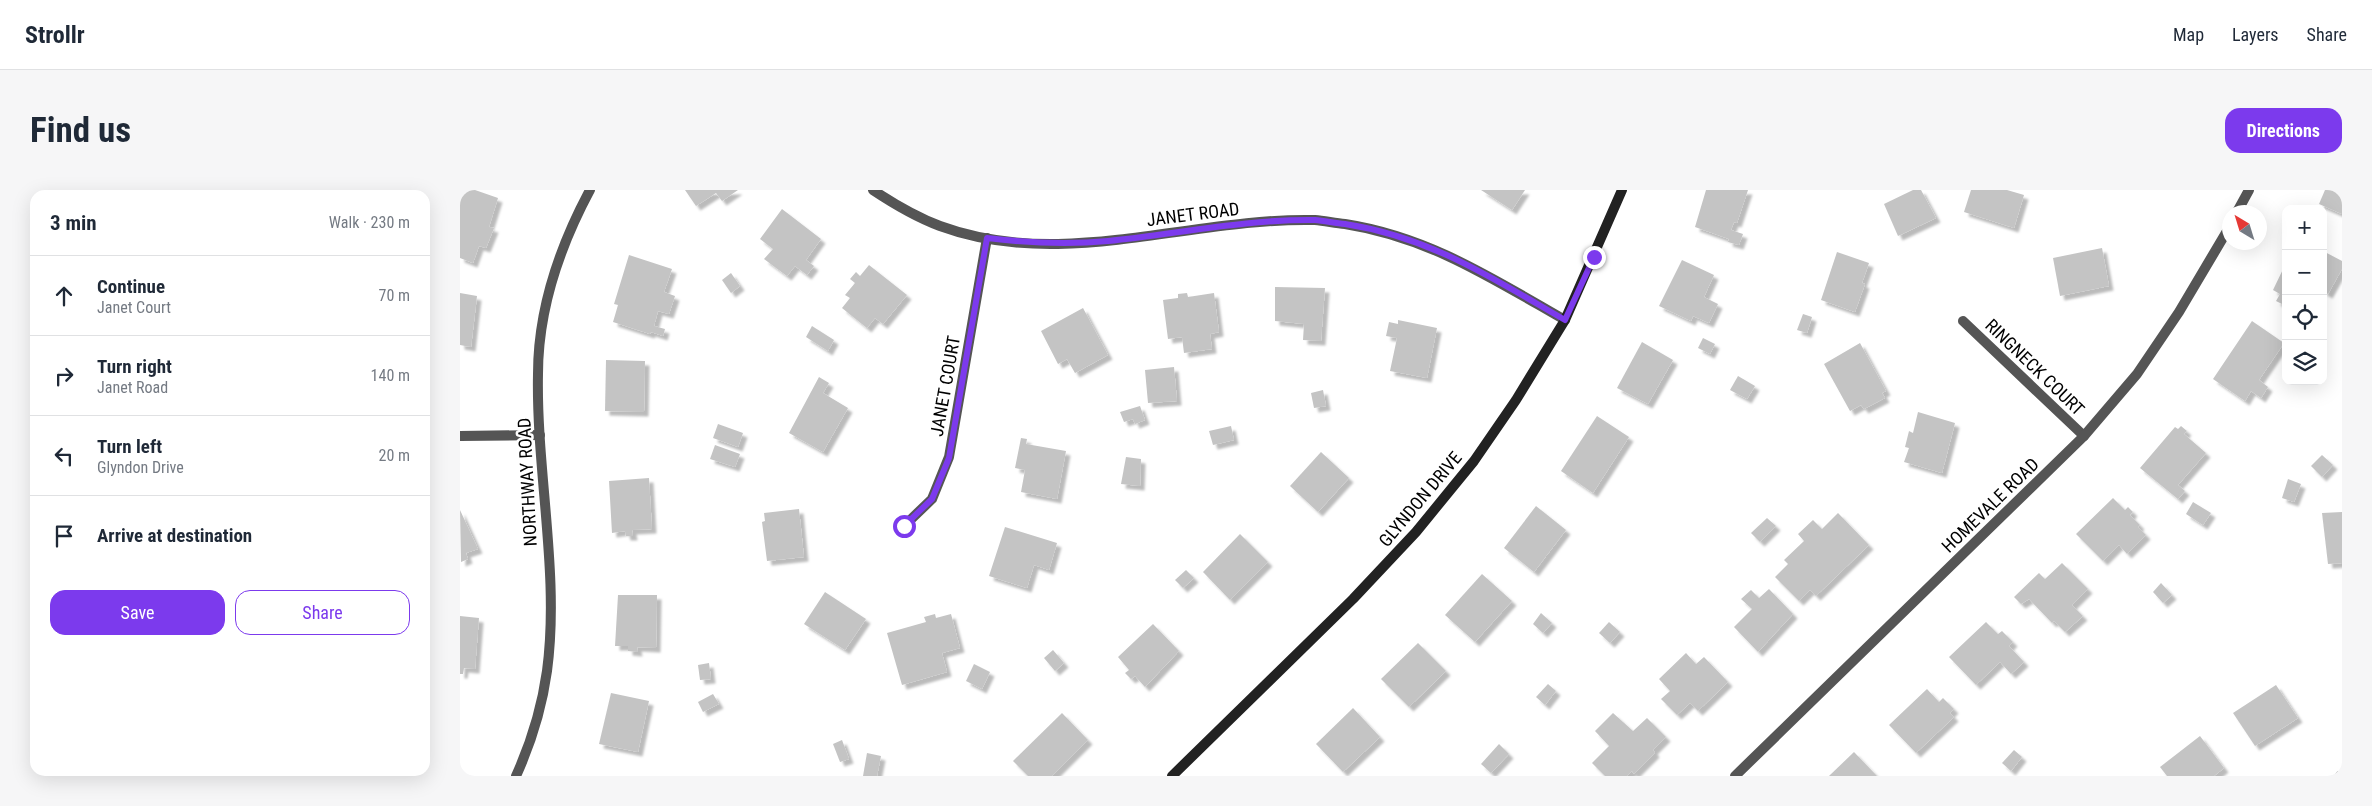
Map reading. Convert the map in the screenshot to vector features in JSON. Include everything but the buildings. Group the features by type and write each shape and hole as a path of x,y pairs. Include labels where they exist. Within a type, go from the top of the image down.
{"street":[{"name":"NORTHWAY ROAD","path":"516,776 537,719 547,671 551,607 538,373 542,321 553,278 569,234 590,190"},
{"name":"JANET ROAD","path":"873,190 900,207 940,226 987,238 1040,244 1106,241 1257,222 1316,220 1371,228 1420,243 1459,259 1565,320"},
{"name":"GLYNDON DRIVE","path":"1172,776 1353,599 1416,532 1479,454 1516,400 1565,320 1622,190"},
{"path":"2241,205 2249,190"},
{"name":"JANET COURT","path":"904,526 932,499 949,458 987,238"},
{"name":"HOMEVALE ROAD","path":"1735,776 2084,436 2137,374 2179,312 2222,239"},
{"name":"RINGNECK COURT","path":"1963,321 2084,436"},
{"path":"460,436 540,435"}],"route":[{"path":"904,526 932,499 949,458 987,238 1040,244 1106,241 1257,222 1316,220 1371,228 1420,243 1459,259 1565,320 1594,257"}]}
